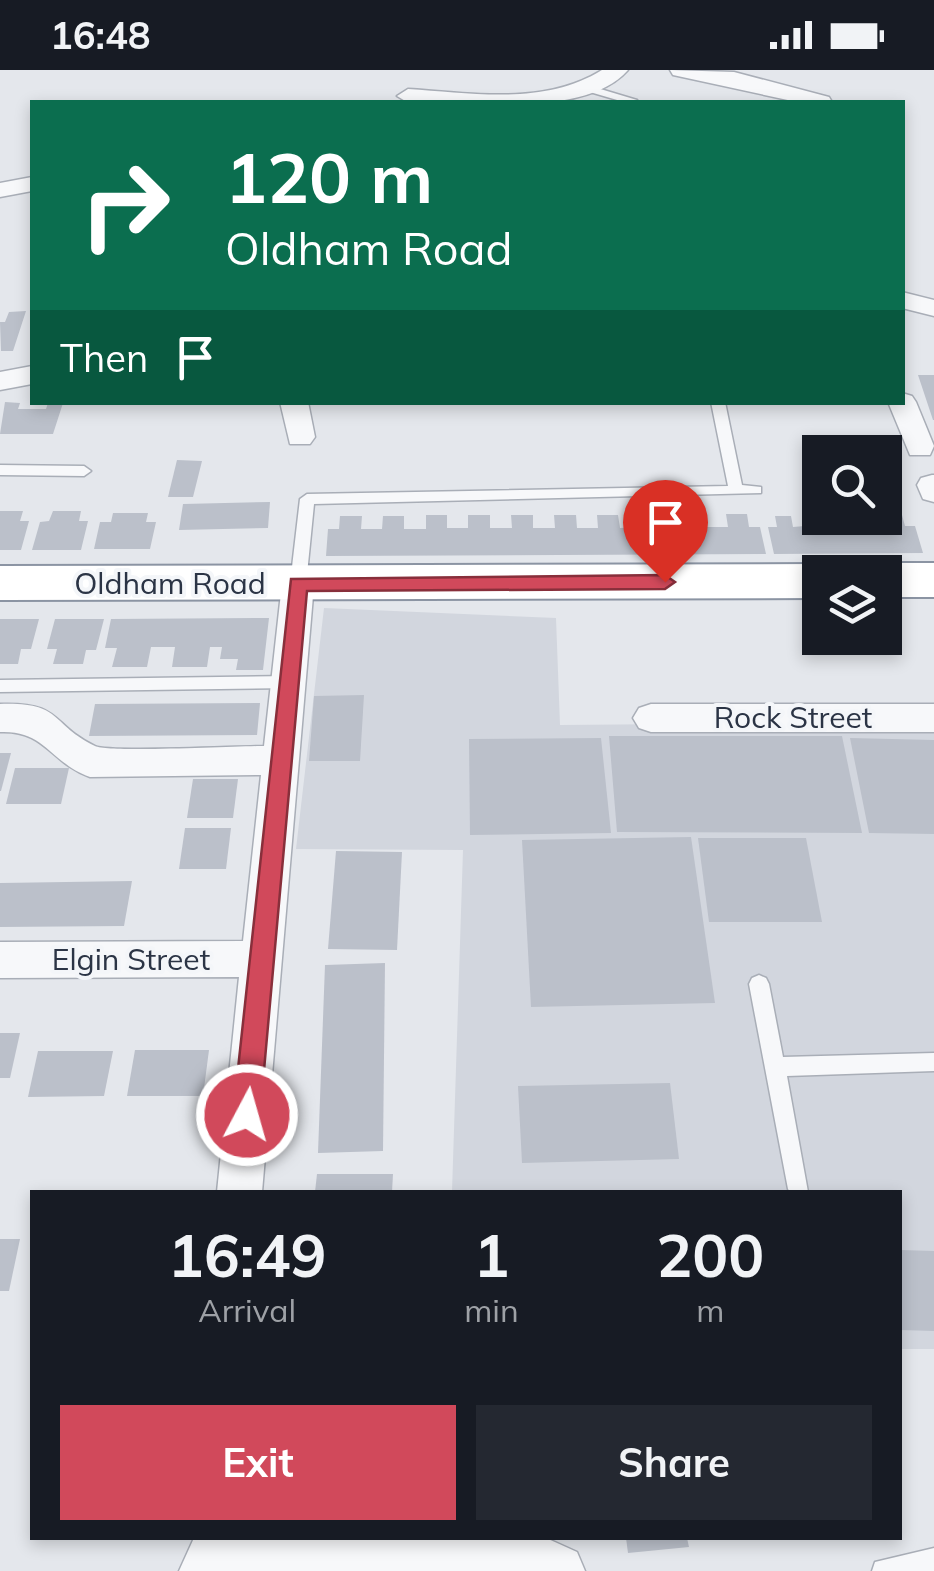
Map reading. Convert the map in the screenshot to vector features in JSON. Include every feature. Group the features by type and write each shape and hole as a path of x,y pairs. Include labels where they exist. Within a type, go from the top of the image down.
{"highway":[{"path":"902,580 934,580"},
{"name":"Oldham Road","path":"0,583 802,581"}],"street":[{"path":"416,70 407,99 518,100 587,88 616,70"},
{"path":"681,70 734,79 813,100"},
{"path":"0,190 30,184"},
{"path":"905,301 934,308"},
{"path":"0,381 30,375"},
{"path":"295,405 300,437"},
{"path":"903,405 920,448"},
{"path":"239,1190 298,584"},
{"path":"0,718 31,717 90,762 283,760"},
{"name":"Rock Street","path":"651,718 934,718"},
{"name":"Elgin Street","path":"0,960 262,960"},
{"path":"220,1550 283,1556 523,1554 558,1571"}],"lane":[{"path":"587,88 626,100"},
{"path":"719,405 736,491"},
{"path":"0,470 84,471"},
{"path":"298,584 307,499 756,490"},
{"path":"0,686 290,682"},
{"path":"760,984 799,1189"},
{"path":"778,1067 934,1062"},
{"path":"884,1571 934,1560"}],"shaded area":[{"path":"324,608 556,618 560,725 934,722 934,1349 902,1349 902,1190 452,1190 463,850 296,849"}],"building":[{"path":"26,311 13,351 1,351 0,322 5,322 9,312"},
{"path":"918,375 934,375 934,420 933,420"},
{"path":"5,402 20,403 18,409 62,405 53,434 0,434"},
{"path":"177,460 202,461 193,497 168,497"},
{"path":"270,502 268,528 179,530 183,504"},
{"path":"0,511 23,511 20,521 29,521 21,550 0,550"},
{"path":"53,511 81,511 79,521 88,521 81,550 32,550 40,522 49,521"},
{"path":"113,513 148,513 146,522 156,522 150,549 94,549 100,522 111,522"},
{"path":"661,514 663,527 685,527 683,514 704,514 706,527 728,527 726,514 747,514 749,527 760,527 766,554 326,556 328,529 339,529 340,516 362,516 361,529 382,529 383,516 404,516 404,529 426,529 426,515 447,515 447,528 468,528 468,515 490,515 490,528 512,528 511,515 533,515 533,528 555,528 554,515 576,515 577,528 598,528 597,515 618,515 620,528 641,527 640,515"},
{"path":"902,515 905,526 915,526 923,553 774,554 768,527 777,527 775,516 791,516 793,527 802,526 802,535 902,535"},
{"path":"269,618 263,670 236,670 238,659 220,659 222,647 210,647 207,667 172,667 175,647 151,647 147,667 112,667 117,648 105,648 111,619"},
{"path":"0,619 39,619 31,649 21,649 18,664 0,664"},
{"path":"55,619 104,619 96,650 86,650 83,664 53,664 57,649 47,649"},
{"path":"364,695 360,761 309,761 314,696"},
{"path":"260,703 257,735 89,736 95,704"},
{"path":"609,736 842,736 862,833 617,832"},
{"path":"601,738 611,833 470,835 469,739"},
{"path":"850,738 934,740 934,834 869,833"},
{"path":"0,753 11,753 1,791 0,791"},
{"path":"15,768 69,768 61,804 6,804"},
{"path":"193,779 238,779 233,818 187,818"},
{"path":"185,828 231,828 226,869 179,869"},
{"path":"691,837 715,1003 531,1007 522,840"},
{"path":"698,838 806,838 822,922 709,922"},
{"path":"336,851 402,852 397,950 328,949"},
{"path":"132,881 124,926 0,927 0,883"},
{"path":"385,963 383,1151 318,1153 325,965"},
{"path":"0,1033 20,1033 10,1078 0,1078"},
{"path":"135,1050 209,1050 203,1096 127,1096"},
{"path":"38,1051 113,1051 104,1096 28,1097"},
{"path":"670,1083 679,1159 522,1163 518,1086"},
{"path":"317,1174 393,1174 392,1190 315,1190"},
{"path":"0,1239 20,1239 9,1291 0,1291"},
{"path":"902,1250 934,1251 934,1331 902,1330"},
{"path":"626,1540 687,1540 689,1547 628,1553"}],"route":[{"path":"247,1115 298,584 665,582"}]}
